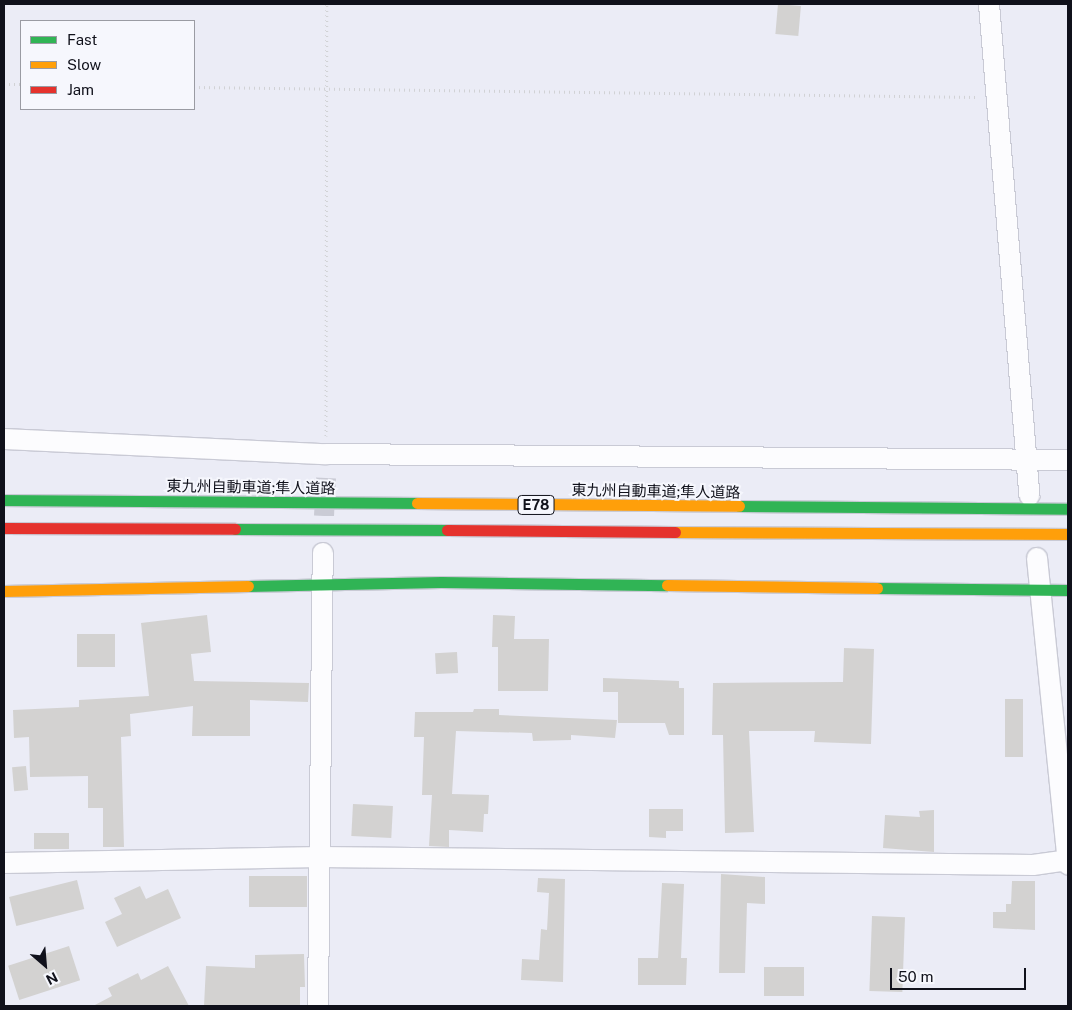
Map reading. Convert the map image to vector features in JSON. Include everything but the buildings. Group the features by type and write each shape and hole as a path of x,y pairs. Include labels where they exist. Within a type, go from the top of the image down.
{"main road":[{"name":"東九州自動車道;隼人道路","path":"4,500 1068,509"},
{"name":"E78","path":"4,528 1068,534"},
{"path":"4,591 322,584 809,585 1041,591 1068,590"}],"street":[{"path":"989,4 999,97 1028,461 1029,495"},
{"path":"4,439 326,454 1068,460"},
{"path":"318,1006 323,553"},
{"path":"4,862 320,856 1033,865 1068,862 1037,558"}],"path":[{"path":"326,454 327,4"},
{"path":"4,84 20,84"},
{"path":"195,86 999,97"}],"tunnel":[{"path":"324,516 326,478"}],"traffic: fast":[{"path":"4,500 417,503"},
{"path":"739,506 1068,509"},
{"path":"235,529 447,530"},
{"path":"248,586 441,582 667,585"},
{"path":"877,588 1068,590"}],"traffic: slow":[{"path":"417,503 739,506"},
{"path":"675,532 1068,534"},
{"path":"667,585 877,588"},
{"path":"4,591 248,586"}],"traffic: jam":[{"path":"4,528 235,529"},
{"path":"447,530 675,532"}]}
